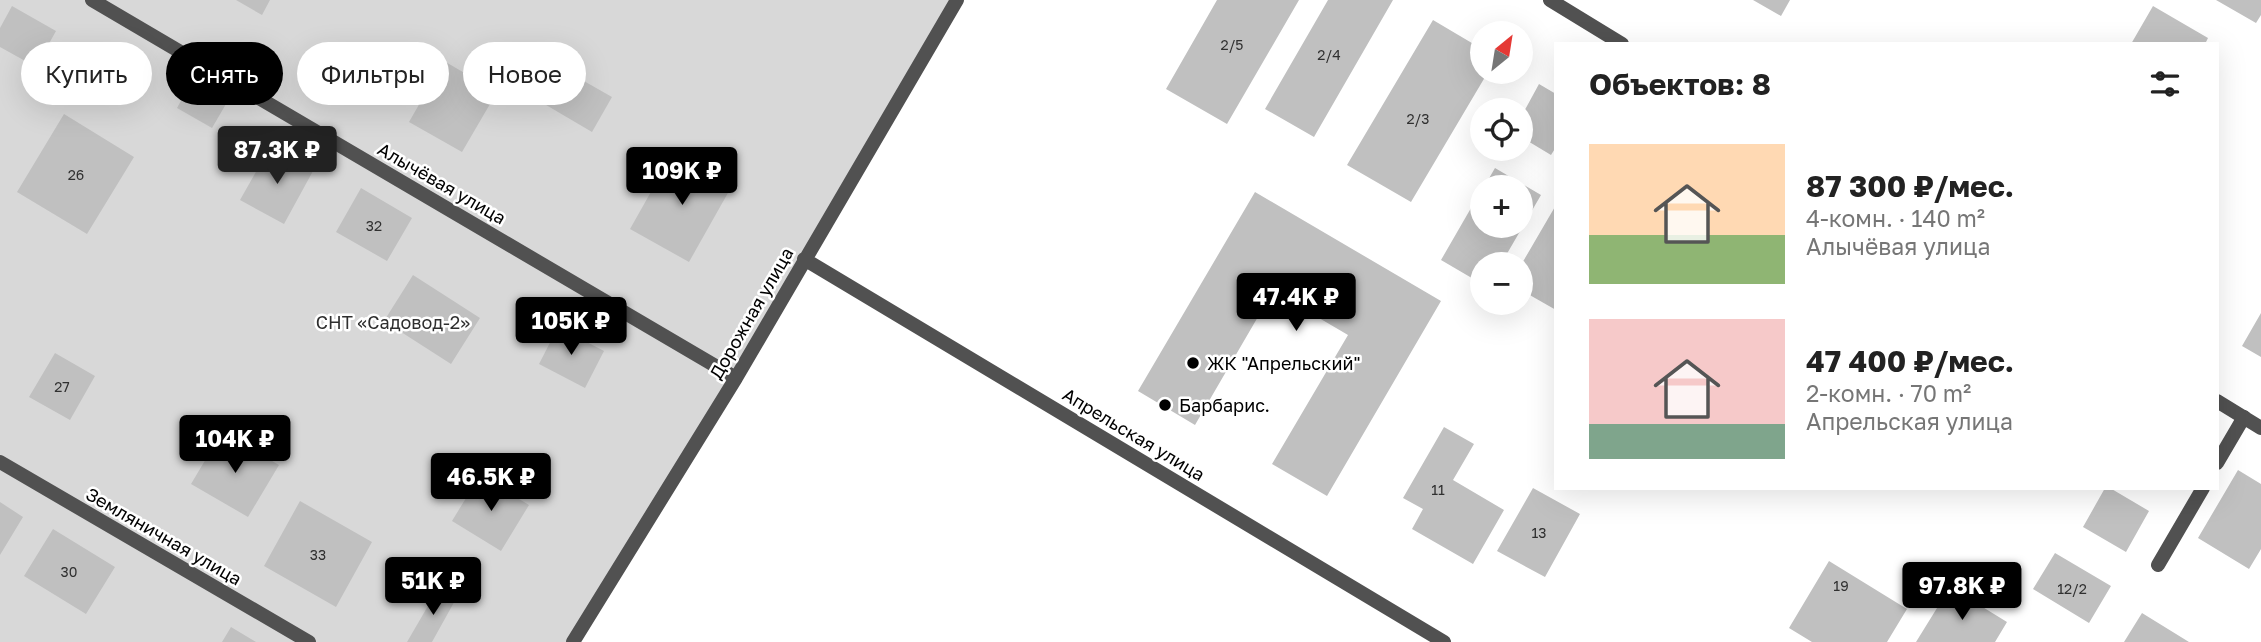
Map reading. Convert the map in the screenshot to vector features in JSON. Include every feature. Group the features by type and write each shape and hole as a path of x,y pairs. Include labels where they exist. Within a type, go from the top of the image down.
{"street":[{"name":"Алычёвая улица","path":"92,0 736,378"},
{"name":"Дорожная улица","path":"573,642 736,378 957,0"},
{"path":"1550,0 1619,42"},
{"name":"Апрельская улица","path":"804,260 1444,642"},
{"path":"2219,402 2261,428"},
{"path":"2219,460 2244,417"},
{"name":"Земляничная улица","path":"0,462 309,642"},
{"path":"2158,565 2202,490"}],"green space":[{"name":"СНТ «Садовод-2»","path":"0,0 957,0 573,642 0,642"}],"building":[{"path":"236,0 270,0 262,15"},
{"path":"1217,0 1299,0 1227,124 1166,89"},
{"path":"1328,0 1393,0 1314,137 1265,109"},
{"path":"1753,0 1790,0 1781,16"},
{"path":"2216,0 2261,0 2261,15 2256,23"},
{"path":"12,6 56,31 50,42 21,42 21,59 0,47 0,28"},
{"path":"2153,6 2208,38 2206,42 2132,42"},
{"path":"1433,20 1470,42 1470,84 1481,84 1470,98 1470,102 1411,202 1347,165"},
{"path":"449,64 463,72 463,105 489,105 462,152 409,122 419,105 449,105"},
{"path":"586,82 612,97 592,132 546,105 586,105"},
{"path":"1539,84 1554,93 1554,150 1551,155 1533,144 1531,98"},
{"path":"179,105 225,105 212,128 177,108"},
{"path":"64,114 134,157 87,234 17,192"},
{"path":"270,147 313,171 284,224 240,200"},
{"path":"674,151 733,184 689,262 630,229"},
{"path":"1495,168 1507,175 1491,175"},
{"path":"361,188 412,218 387,261 336,232"},
{"path":"1533,190 1541,195 1533,209"},
{"name":"ЖК \"Апрельский\"","path":"1255,192 1441,301 1327,496 1272,464 1348,335 1273,291 1195,425 1138,391"},
{"path":"1554,208 1554,309 1533,297 1533,252 1529,252"},
{"path":"1470,210 1470,238 1516,238 1508,252 1470,252 1470,277 1441,260"},
{"path":"413,275 480,318 451,364 384,321"},
{"path":"2261,313 2261,357 2242,346"},
{"path":"558,327 604,351 585,388 539,364"},
{"path":"55,353 95,376 70,420 29,397"},
{"path":"1444,427 1474,444 1453,480 1504,510 1473,564 1412,529 1423,509 1403,498"},
{"path":"222,432 279,465 248,517 191,484"},
{"path":"2238,470 2261,484 2261,549 2249,569 2198,538"},
{"path":"480,475 529,505 501,551 452,521"},
{"path":"1533,488 1580,514 1545,577 1497,551"},
{"path":"2104,490 2113,490 2149,511 2126,552 2083,527"},
{"path":"300,501 372,542 336,607 264,566"},
{"path":"0,502 23,517 0,555"},
{"path":"53,529 115,567 86,614 24,576"},
{"path":"2055,553 2111,586 2089,623 2033,589"},
{"path":"1829,561 1907,609 1887,642 1812,642 1789,628"},
{"path":"439,587 457,597 432,642 407,642"},
{"path":"1950,587 2007,622 1995,642 1916,642"},
{"path":"2142,613 2189,642 2124,642"},
{"path":"231,627 256,642 222,642"}],"place":[{"name":"ЖК \"Апрельский\"","path":"1193,363"},
{"name":"Барбарис.","path":"1165,405"}]}
